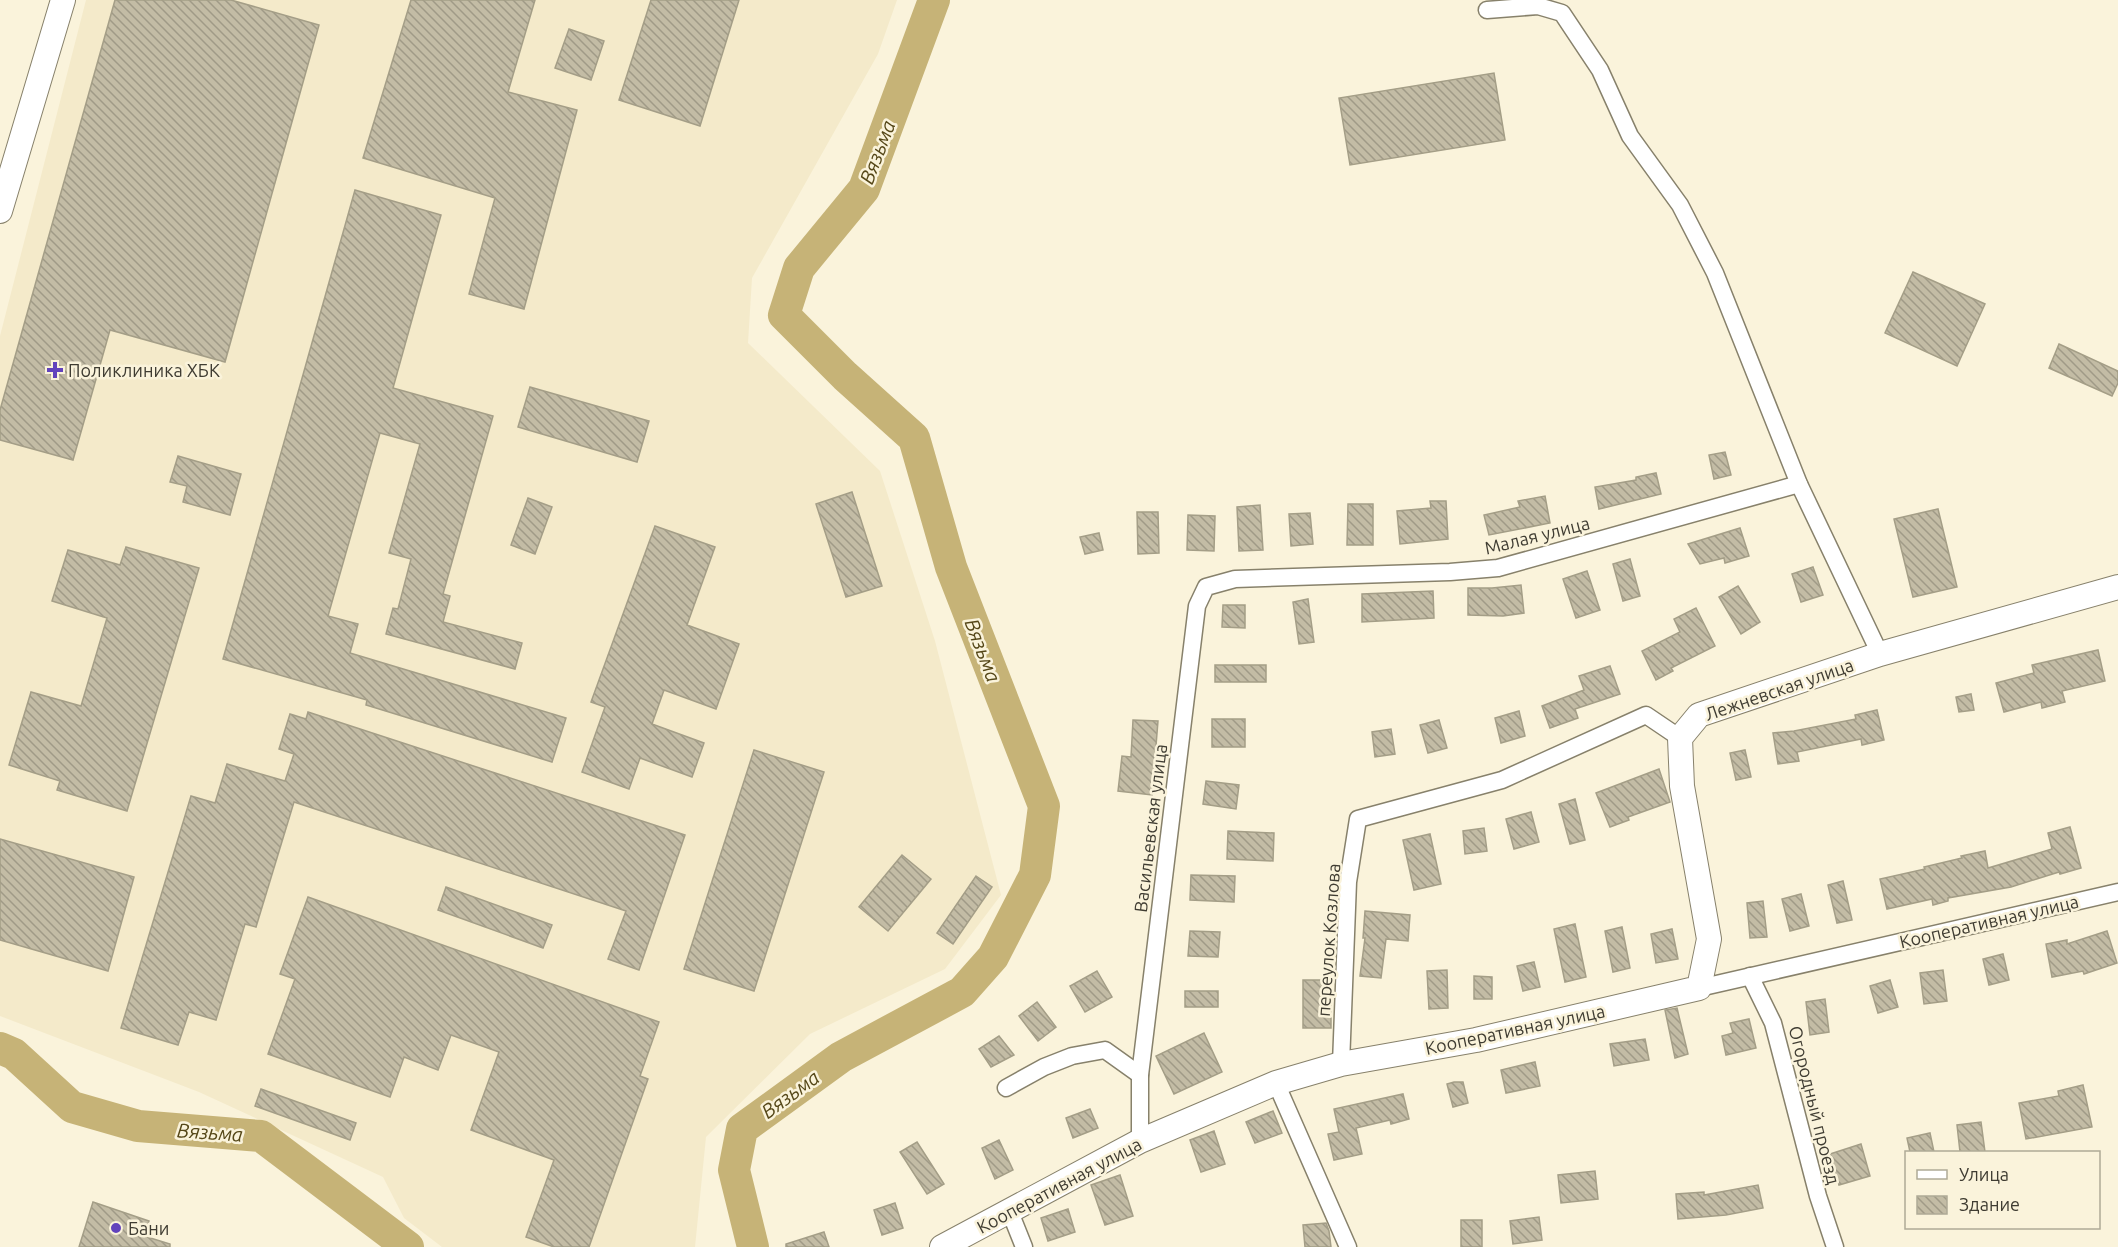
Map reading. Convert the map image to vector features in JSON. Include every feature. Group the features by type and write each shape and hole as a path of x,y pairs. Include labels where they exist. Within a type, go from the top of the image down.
{"street":[{"path":"0,212 63,0"},
{"path":"1487,10 1538,6 1562,13 1600,70 1630,136 1680,205 1715,273 1799,484 1880,654"},
{"name":"Малая улица","path":"1206,587 1235,579 1450,572 1498,568 1799,484"},
{"name":"Васильевская улица","path":"1140,1141 1140,1075 1197,606 1206,587"},
{"name":"Лежневская улица","path":"1680,738 1699,714 1880,654 2118,588"},
{"name":"переулок Козлова","path":"1341,1064 1348,882 1358,819 1502,780 1646,714 1680,738"},
{"path":"1680,738 1682,786 1709,939 1699,987"},
{"name":"Кооперативная улица","path":"942,1247 1140,1141 1276,1083 1341,1064 1476,1040 2118,892"},
{"name":"Огородный проезд","path":"1750,976 1773,1023 1818,1196 1835,1247"},
{"path":"1006,1088 1044,1067 1072,1056 1105,1050 1140,1075"},
{"path":"1276,1083 1348,1247"},
{"path":"1010,1212 1024,1247"}],"shaded area":[{"path":"86,0 897,0 878,54 752,278 748,343 880,471 935,641 1001,895 945,969 810,1034 706,1137 695,1247 442,1247 404,1218 383,1177 199,1092 0,1016 0,336"}],"building":[{"path":"115,0 231,0 319,25 225,362 110,330 73,460 0,440 0,410"},
{"path":"411,0 535,0 508,92 577,110 524,309 469,294 495,198 363,158"},
{"path":"651,0 739,0 700,126 619,100"},
{"path":"569,29 604,41 591,80 555,68"},
{"path":"1494,73 1505,140 1350,165 1339,98"},
{"path":"355,190 441,215 393,388 493,416 443,594 450,596 443,622 522,643 515,669 386,634 393,608 398,609 411,559 389,553 420,444 380,433 328,616 358,624 350,653 566,718 552,762 366,705 367,700 223,659"},
{"path":"1913,272 1985,304 1957,366 1885,333"},
{"path":"2059,344 2118,371 2118,383 2112,396 2049,368"},
{"path":"530,387 649,421 637,462 518,427"},
{"path":"1725,452 1731,475 1714,479 1709,455"},
{"path":"178,456 241,474 230,515 183,502 187,486 170,482"},
{"path":"1656,473 1661,494 1599,509 1595,487 1636,480 1636,477"},
{"path":"852,492 882,586 846,597 816,504"},
{"path":"1545,496 1550,523 1489,535 1484,515 1520,507 1518,501"},
{"path":"528,498 552,507 535,554 511,545"},
{"path":"1430,501 1446,501 1448,539 1400,544 1397,511 1431,508"},
{"path":"1348,504 1373,504 1373,545 1347,545"},
{"path":"1260,505 1263,550 1239,551 1237,507"},
{"path":"1938,509 1957,587 1913,597 1894,519"},
{"path":"1137,512 1158,512 1159,553 1138,554"},
{"path":"1310,513 1313,544 1291,546 1289,514"},
{"path":"1188,515 1215,516 1214,551 1187,550"},
{"path":"655,526 715,547 687,625 739,644 716,709 664,690 652,724 704,743 692,777 640,758 629,789 582,772 605,707 591,702"},
{"path":"1740,528 1749,556 1725,563 1724,558 1700,564 1688,544"},
{"path":"1099,533 1103,550 1085,554 1080,537"},
{"path":"126,547 199,568 127,811 57,790 60,781 9,765 31,692 81,706 107,618 52,601 68,550 120,565"},
{"path":"1630,559 1640,596 1623,601 1613,564"},
{"path":"1813,567 1823,595 1801,602 1792,574"},
{"path":"1587,571 1600,610 1576,618 1563,579"},
{"path":"1521,585 1524,613 1503,616 1468,615 1468,588"},
{"path":"1738,586 1760,622 1741,634 1719,597"},
{"path":"1433,591 1434,618 1362,622 1362,594"},
{"path":"1308,599 1314,642 1299,644 1293,602"},
{"path":"1223,605 1245,605 1245,628 1222,627"},
{"path":"1696,608 1715,646 1671,668 1673,671 1656,680 1642,651 1680,632 1674,619"},
{"path":"2098,650 2105,681 2062,691 2065,702 2042,708 2041,702 2004,712 1996,683 2034,673 2032,665"},
{"path":"1215,665 1266,665 1266,682 1215,682"},
{"path":"1610,666 1620,694 1575,709 1578,718 1550,728 1542,706 1584,690 1579,676"},
{"path":"1971,694 1974,710 1959,712 1956,697"},
{"path":"1877,710 1884,740 1862,745 1861,739 1797,752 1799,761 1778,764 1773,733 1856,719 1855,715"},
{"path":"1519,711 1525,736 1501,743 1495,718"},
{"path":"308,712 685,835 639,970 608,959 626,911 294,802 256,927 245,924 216,1020 189,1012 178,1045 121,1028 191,796 215,803 227,764 285,781 294,754 279,749 290,714 306,719"},
{"path":"1212,719 1245,719 1245,747 1212,747"},
{"path":"1133,720 1158,721 1152,795 1118,791 1122,756 1131,757"},
{"path":"1439,720 1447,748 1428,753 1420,725"},
{"path":"1391,729 1395,754 1375,757 1372,732"},
{"path":"754,750 824,772 754,991 684,969"},
{"path":"1745,750 1751,777 1736,780 1730,753"},
{"path":"1659,769 1670,802 1628,817 1629,820 1610,827 1596,793"},
{"path":"1206,781 1239,785 1236,809 1203,804"},
{"path":"1575,799 1585,840 1570,844 1559,804"},
{"path":"1531,812 1539,842 1514,849 1506,819"},
{"path":"2070,827 2081,868 2060,874 2059,872 2011,887 1948,898 1948,901 1933,905 1932,899 1887,909 1880,879 1925,869 1924,867 1985,851 1988,868 2052,849 2048,833"},
{"path":"1484,828 1487,851 1465,854 1463,831"},
{"path":"1228,831 1274,833 1273,861 1227,859"},
{"path":"1430,834 1441,884 1414,890 1403,840"},
{"path":"0,839 134,877 108,971 0,940"},
{"path":"902,855 931,879 888,931 859,907"},
{"path":"1191,875 1235,876 1234,902 1190,900"},
{"path":"976,876 992,887 953,944 937,933"},
{"path":"1843,881 1852,920 1837,923 1828,885"},
{"path":"446,887 552,925 543,948 438,910"},
{"path":"1801,894 1809,926 1790,931 1782,899"},
{"path":"308,897 659,1022 640,1076 648,1079 589,1247 554,1247 526,1237 554,1160 471,1130 499,1052 451,1035 438,1070 404,1057 390,1097 268,1054 295,979 280,974"},
{"path":"1763,901 1767,937 1750,938 1747,903"},
{"path":"1365,911 1410,915 1408,941 1386,939 1381,978 1360,976 1365,938 1363,938"},
{"path":"1575,924 1586,977 1565,982 1554,929"},
{"path":"1622,927 1630,968 1613,972 1605,931"},
{"path":"1672,929 1678,959 1656,963 1651,934"},
{"path":"1190,931 1220,932 1218,957 1188,956"},
{"path":"2107,931 2117,963 2084,974 2083,971 2052,977 2046,944 2067,940 2067,944"},
{"path":"2003,954 2009,980 1989,985 1983,959"},
{"path":"1534,962 1540,987 1523,991 1517,966"},
{"path":"1447,970 1448,1008 1429,1009 1427,971"},
{"path":"1943,970 1947,1001 1924,1004 1920,973"},
{"path":"1097,971 1112,997 1085,1012 1070,986"},
{"path":"1474,976 1492,977 1492,999 1474,999"},
{"path":"1303,980 1331,980 1331,1028 1303,1028"},
{"path":"1890,980 1898,1007 1878,1013 1870,986"},
{"path":"1185,991 1218,991 1218,1007 1185,1007"},
{"path":"1825,999 1829,1032 1810,1035 1806,1002"},
{"path":"1037,1002 1056,1027 1038,1041 1019,1016"},
{"path":"1677,1008 1688,1054 1675,1058 1665,1010"},
{"path":"1749,1019 1756,1048 1726,1055 1722,1036 1733,1033 1730,1023"},
{"path":"1204,1033 1222,1072 1174,1094 1156,1056"},
{"path":"999,1036 1014,1055 991,1067 979,1049"},
{"path":"1645,1039 1649,1060 1614,1066 1610,1044"},
{"path":"1535,1062 1540,1086 1506,1093 1501,1070"},
{"path":"1463,1082 1468,1103 1453,1107 1447,1084"},
{"path":"2083,1085 2092,1127 2026,1139 2019,1103 2059,1096 2058,1091"},
{"path":"261,1089 356,1123 350,1140 255,1106"},
{"path":"1403,1094 1409,1119 1391,1124 1390,1120 1356,1128 1362,1154 1334,1160 1328,1134 1339,1132 1334,1109"},
{"path":"1090,1109 1098,1128 1073,1138 1066,1118"},
{"path":"1273,1111 1282,1133 1255,1143 1246,1122"},
{"path":"1981,1122 1985,1151 1960,1151 1957,1125"},
{"path":"1214,1131 1225,1164 1201,1172 1190,1140"},
{"path":"1930,1133 1934,1151 1910,1151 1907,1138"},
{"path":"999,1140 1013,1170 995,1179 982,1148"},
{"path":"917,1142 944,1184 927,1194 900,1152"},
{"path":"1861,1144 1870,1176 1839,1185 1830,1154"},
{"path":"1595,1171 1598,1199 1561,1203 1558,1175"},
{"path":"1120,1175 1133,1216 1105,1225 1091,1185"},
{"path":"1758,1185 1763,1208 1726,1215 1678,1219 1676,1194 1704,1192 1704,1195"},
{"name":"Бани","path":"93,1202 149,1221 144,1236 170,1244 170,1247 79,1247"},
{"path":"895,1203 903,1228 882,1235 874,1210"},
{"path":"1068,1209 1075,1232 1048,1241 1041,1218"},
{"path":"1539,1217 1542,1240 1513,1244 1510,1221"},
{"path":"1461,1220 1482,1220 1482,1247 1461,1247"},
{"path":"1326,1223 1331,1247 1305,1247 1303,1225"},
{"path":"824,1232 829,1247 786,1247 786,1244"}],"waterway":[{"name":"Вязьма","path":"753,1247 734,1170 742,1129 841,1057 962,992 993,957 1035,875 1044,806 951,567 914,438 845,376 784,315 799,268 864,189 934,0"},
{"name":"Вязьма","path":"0,1048 14,1054 72,1107 138,1126 261,1136 408,1247"}],"place":[{"name":"Поликлиника ХБК","path":"55,370"},
{"name":"Бани","path":"116,1228"}]}
